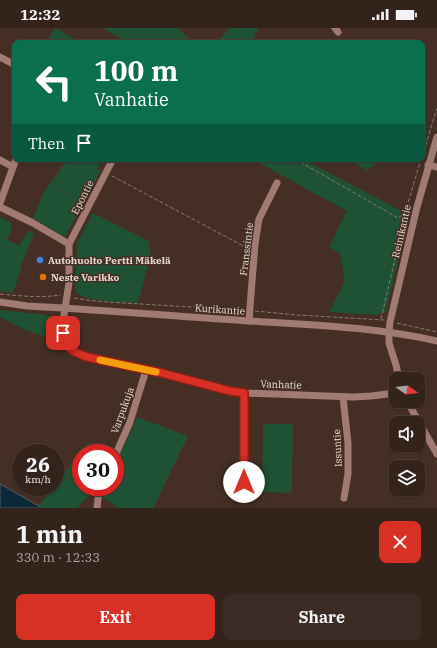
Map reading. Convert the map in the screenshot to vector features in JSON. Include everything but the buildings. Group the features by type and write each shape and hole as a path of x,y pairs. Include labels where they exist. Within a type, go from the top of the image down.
{"street":[{"path":"0,57 12,63"},
{"name":"Reinikantie","path":"389,332 390,322 417,207 437,137"},
{"path":"0,160 13,167"},
{"path":"0,203 15,162"},
{"name":"Epontie","path":"69,244 112,162"},
{"path":"428,165 437,167"},
{"name":"Franssintie","path":"249,321 254,252 259,219 277,184"},
{"path":"0,207 33,223 69,244"},
{"name":"Vanhatie","path":"69,244 69,282 63,321 63,333 65,342 69,348 75,352 87,357 244,393 343,397 389,394"},
{"name":"Kurikantie","path":"0,302 27,306 307,324 389,332 437,341"},
{"path":"389,332 389,343 397,372"},
{"name":"Varpukuja","path":"120,444 130,422 146,370"},
{"path":"244,393 244,482"},
{"name":"Issuntie","path":"343,397 348,443 348,474 344,498"},
{"path":"410,408 437,454"},
{"path":"97,508 98,496"}],"path":[{"name":"Reinikantie","path":"425,148 437,108"},
{"path":"300,162 398,218 406,212"},
{"name":"Reinikantie","path":"380,320 406,212 421,162"},
{"path":"106,173 254,252"},
{"name":"Kurikantie","path":"0,294 27,297 61,295 106,302 250,310 296,315 380,320"},
{"path":"390,322 437,332"}],"green space":[{"path":"55,28 77,40 49,40"},
{"path":"102,28 178,28 191,40 124,40"},
{"path":"230,28 258,29 252,40 219,40"},
{"path":"66,162 101,162 97,169 101,171 65,237 33,218 44,192"},
{"path":"257,162 309,162 409,215 386,312 376,315 329,312 345,282 340,253 329,247 347,211"},
{"path":"352,162 379,162 367,170"},
{"path":"93,213 149,241 151,255 138,303 98,300 76,293 77,244"},
{"path":"0,217 12,223 11,231 7,239 19,246 28,231 34,234 21,266 13,293 0,291"},
{"path":"0,310 40,314 57,318 59,330 56,340 25,330 0,317"},
{"path":"137,417 188,436 154,507 155,508 119,508 101,496 124,496 124,446"},
{"path":"263,424 293,424 292,493 262,492"},
{"path":"72,463 72,496 89,496 77,508 41,508 39,506 46,496 64,496 64,473"}],"water":[{"path":"0,484 12,491 12,496 21,496 41,508 0,508"}],"slow traffic":[{"path":"100,360 156,372"}],"place":[{"name":"Autohuolto Pertti Mäkelä","path":"40,260"},
{"name":"Neste Varikko","path":"43,277"}],"route":[{"path":"63,333 65,342 69,348 87,357 158,372 230,391 244,393 244,482"}]}
